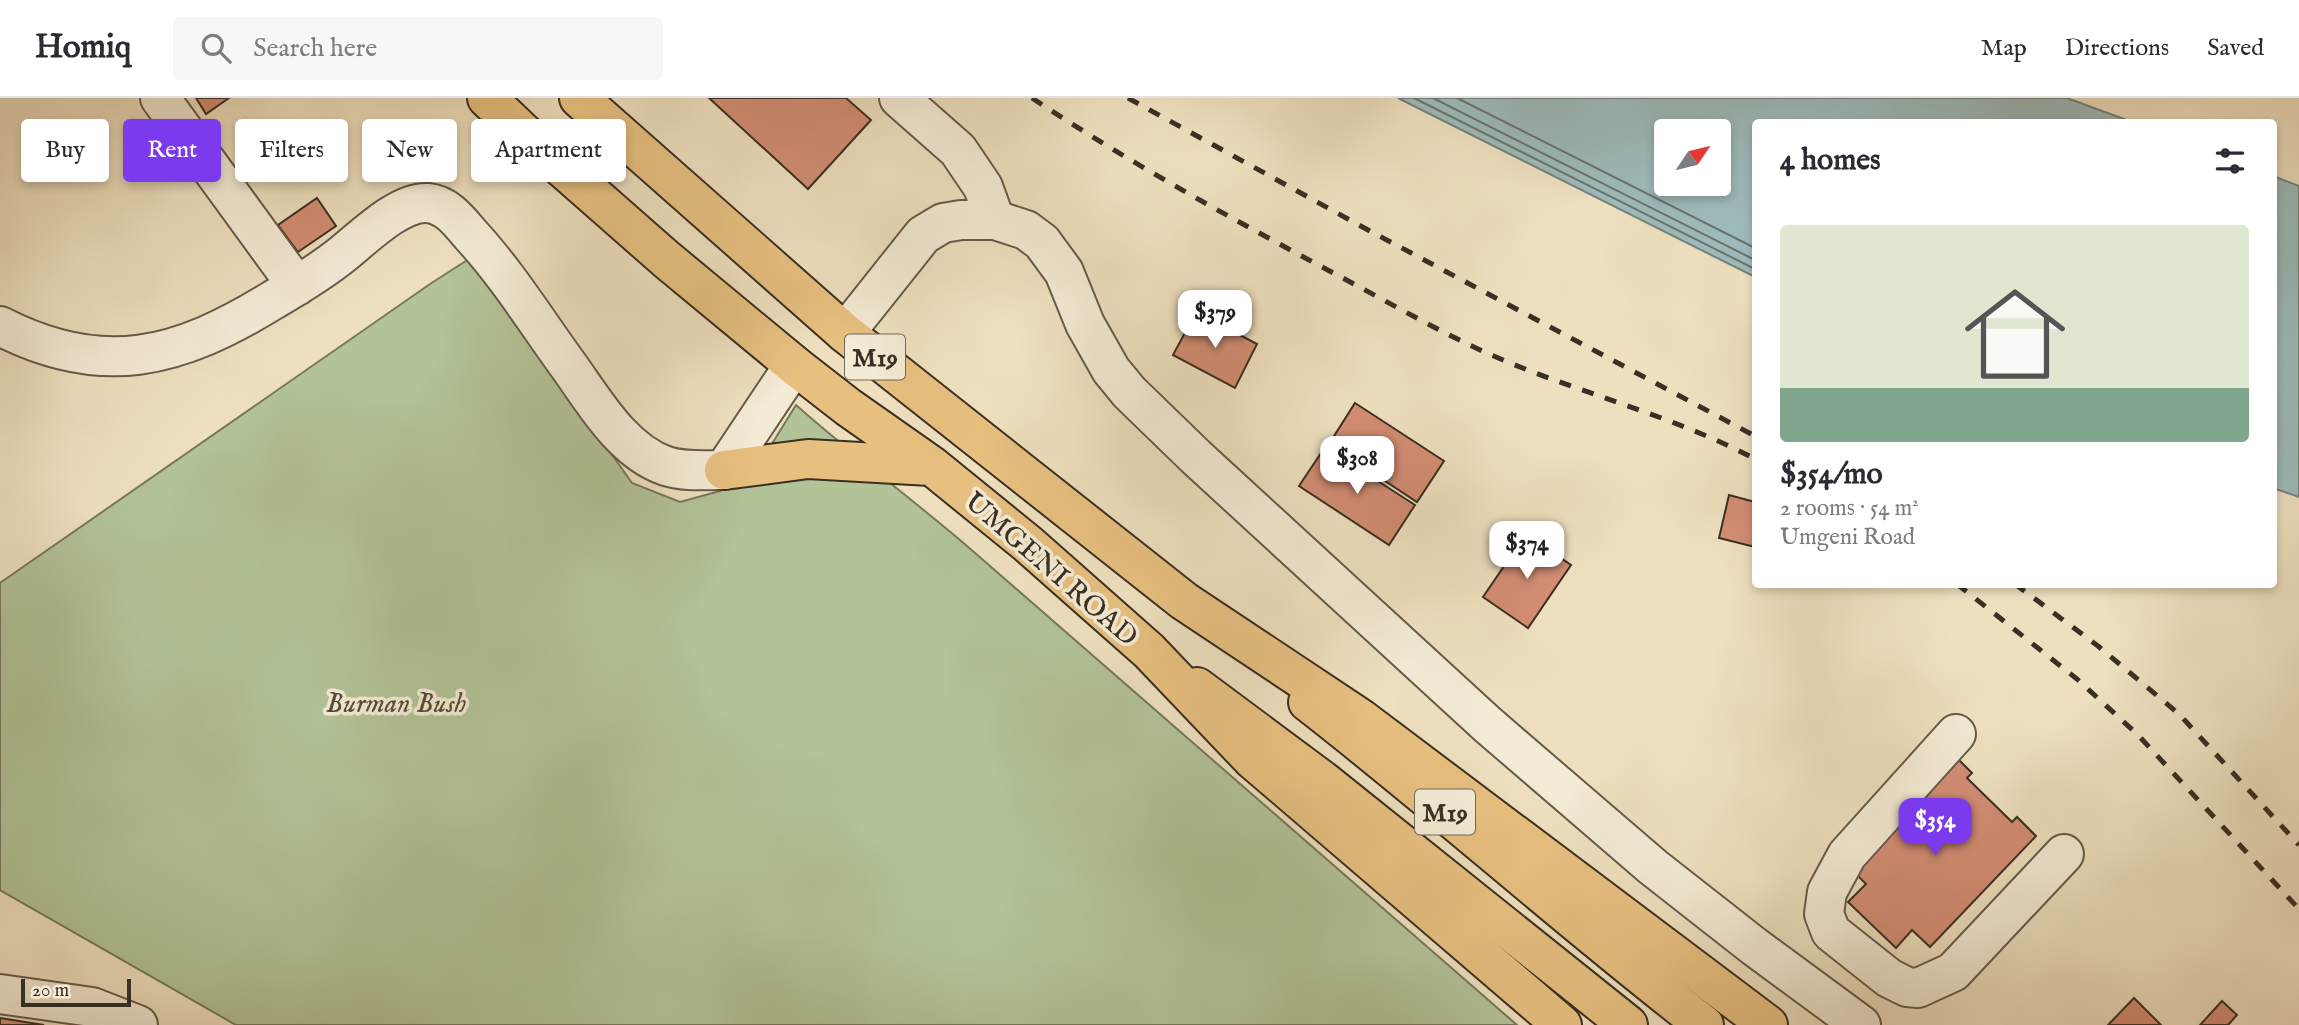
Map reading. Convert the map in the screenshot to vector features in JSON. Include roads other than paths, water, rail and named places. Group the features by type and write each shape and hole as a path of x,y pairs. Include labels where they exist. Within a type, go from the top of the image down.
{"main road":[{"name":"UMGENI ROAD","path":"487,98 534,144 794,365 932,466 1028,544 1149,651 1322,780 1628,1025"},
{"name":"UMGENI ROAD","path":"579,98 845,333 1384,761 1626,965 1704,1025"},
{"path":"724,470 808,459 932,466"},
{"path":"1184,601 1371,726 1768,1025"},
{"path":"1149,651 1252,759 1562,1025"}],"lane":[{"path":"160,98 297,286"},
{"path":"899,98 958,150 983,187 995,220"},
{"path":"0,326 26,340 57,351 94,357 151,355 195,341 238,322 335,260 384,221 409,206 430,203 453,215 485,249 599,409 632,446 648,458 668,467 724,470 794,365"},
{"path":"845,333 923,235 943,223 961,219 995,220 1026,230 1042,242 1064,272 1085,324 1111,370 1129,392 1488,725 1653,867 1851,1018 1872,967"},
{"path":"1956,734 1847,855 1827,892 1825,914 1831,932 1872,967 1907,987 1919,988 1953,972 2064,854"},
{"path":"0,994 92,1007 138,1025"}],"water":[{"path":"1398,98 2067,98 2124,119 1752,119 1752,275"},
{"path":"2277,178 2299,186 2299,497 2277,489"}],"railway":[{"path":"1032,98 1183,190 1451,336 1522,368 1690,429 1752,458"},
{"path":"1128,98 1368,230 1752,434"},
{"path":"1962,588 2077,679 2138,735 2299,909"},
{"path":"2020,588 2098,646 2179,714 2299,845"}],"park label":[{"name":"Burman Bush","path":"396,702"}]}
